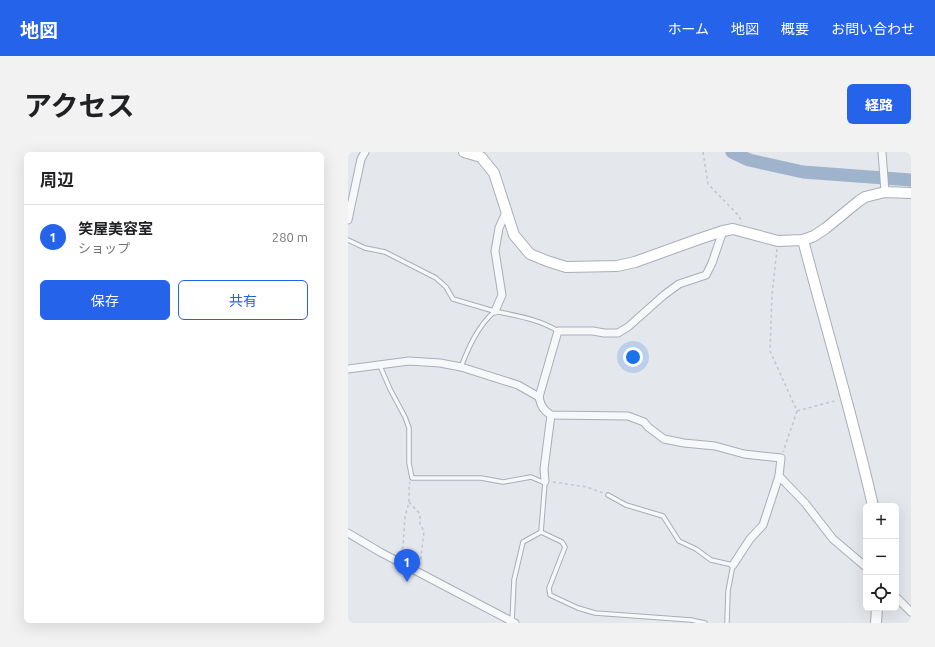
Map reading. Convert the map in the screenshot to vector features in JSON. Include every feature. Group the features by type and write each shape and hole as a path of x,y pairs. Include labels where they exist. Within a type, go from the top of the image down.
{"street":[{"path":"348,220 361,158 366,152"},
{"path":"464,152 485,155 494,173 514,235 530,254 566,267 617,266 635,262 723,231 733,229 778,241 803,240 814,236 826,228 866,197 885,190 911,193"},
{"path":"882,152 885,190"},
{"path":"495,311 502,295 495,251 499,228 506,212"},
{"path":"723,231 712,263 706,275 679,284 664,295 628,327 618,333 558,331 539,396 541,406 551,415 628,416 644,422 648,427 664,439 684,443 715,446 744,454 781,458 779,476 763,525 750,539 733,565"},
{"path":"803,240 861,455 872,503"},
{"path":"348,369 409,361 440,363 461,367 518,385 539,396"},
{"path":"545,482 544,463 551,415"},
{"path":"779,476 805,503 833,539 863,564"},
{"path":"348,533 513,623"},
{"path":"899,600 911,612"},
{"path":"876,623 877,611"}],"lane":[{"path":"348,240 365,248 385,252 436,278 446,287 453,299 495,311 533,319 547,324 558,331"},
{"path":"461,367 471,342 485,320 495,311"},
{"path":"380,366 409,428 409,463 412,478 481,478 503,482 530,477 545,482 541,532"},
{"path":"608,495 626,505 663,516 679,541 711,560 733,565 728,591 727,623"},
{"path":"513,623 514,580 523,542 541,532"},
{"path":"541,532 562,542 565,547 549,588 550,595 578,608 595,612 692,620 705,623"}],"path":[{"path":"703,152 708,184 739,216 746,232"},
{"path":"778,241 772,295 770,351 798,411 781,458"},
{"path":"798,411 845,398"},
{"path":"399,562 403,546 405,517 409,502 409,484 412,478"},
{"path":"545,482 587,487 608,495"},
{"path":"409,502 420,514 420,524 424,531 420,567 417,572"}],"waterway":[{"path":"732,152 749,160 803,172 911,180"}],"place":[{"name":"笑屋美容室","path":"407,582"}]}
